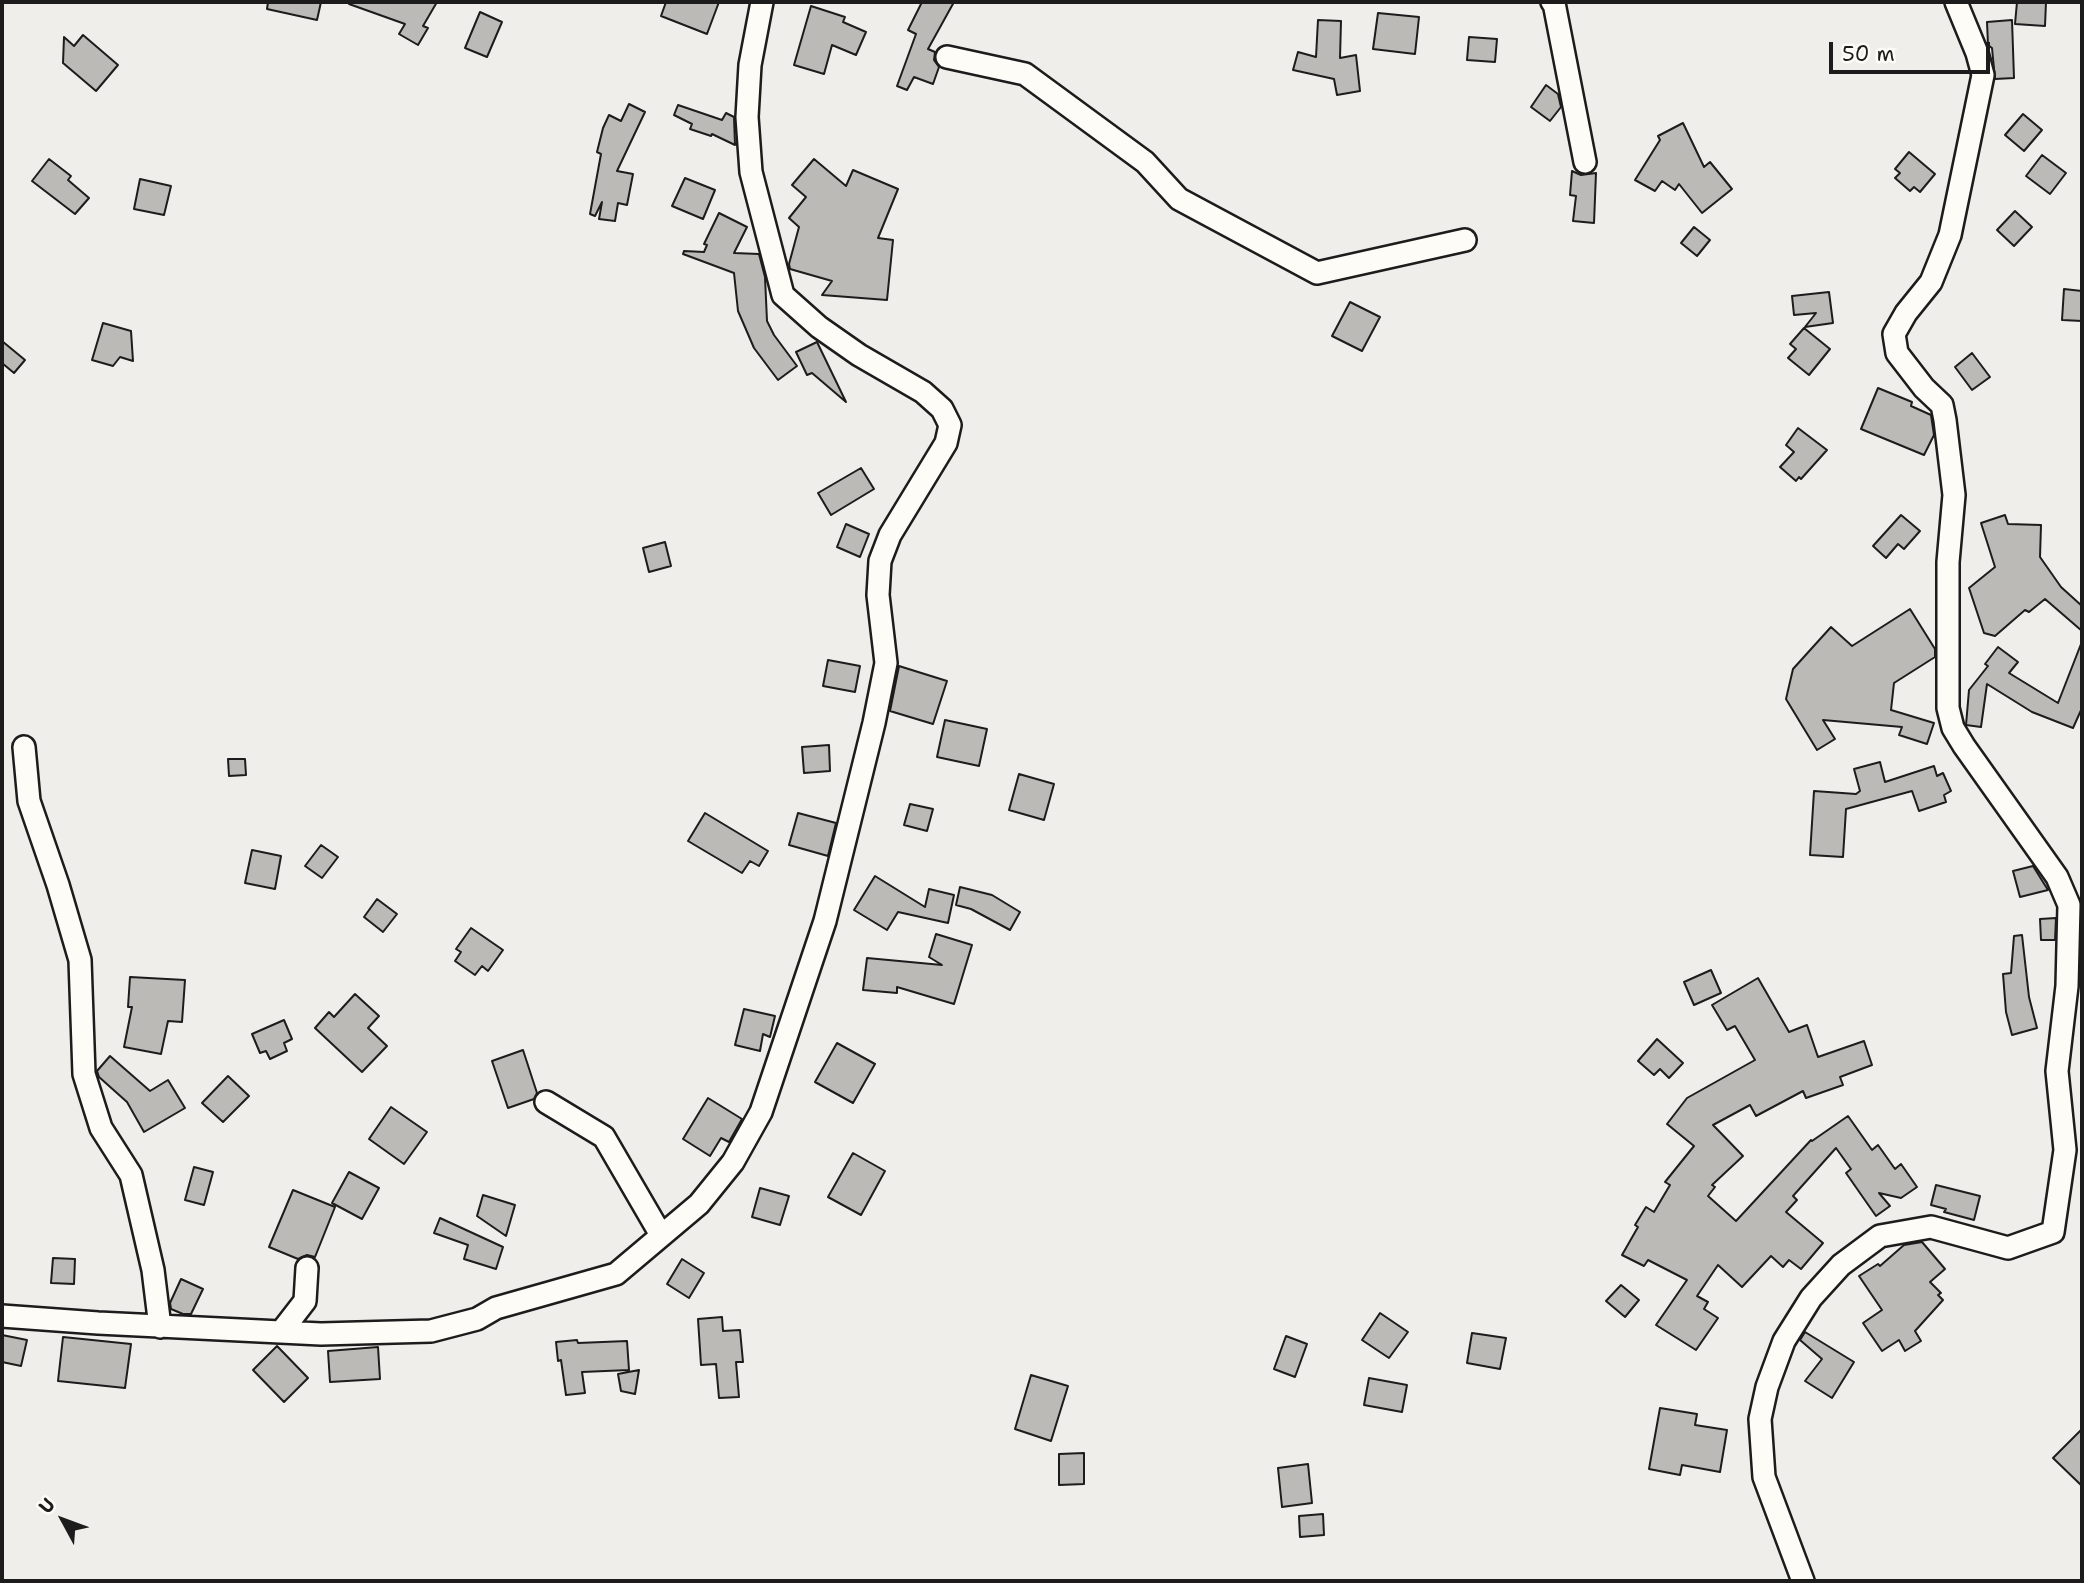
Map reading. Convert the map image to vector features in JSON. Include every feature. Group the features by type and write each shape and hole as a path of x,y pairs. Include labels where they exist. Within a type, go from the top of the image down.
{"street":[{"path":"2,1315 160,1327 321,1334 431,1331 477,1319 496,1308 616,1274 699,1204 733,1162 761,1112 825,921 874,723 886,663 878,595 880,561 890,535 946,443 950,425 942,409 923,392 859,355 819,327 783,295 751,172 748,131 750,65 762,2"},
{"path":"1552,2 1585,162"},
{"path":"1803,1581 1763,1477 1760,1419 1767,1387 1784,1341 1811,1298 1841,1265 1880,1236 1931,1227 2008,1248 2053,1232 2065,1150 2057,1071 2067,986 2069,905 2057,877 1953,727 1948,708 1948,562 1954,495 1945,420 1942,405 1924,388 1896,353 1894,334 1906,313 1931,282 1950,235 1983,75 1978,53 1956,2"},
{"path":"947,57 1025,74 1145,162 1179,199 1317,273 1465,240"},
{"path":"24,747 29,801 80,960 84,1074 102,1128 131,1175 153,1270 160,1327"},
{"path":"547,1102 604,1137 661,1235"},
{"path":"281,1332 305,1301 307,1268"}],"building":[{"path":"268,2 321,2 317,20 267,9"},
{"path":"349,2 437,2 423,26 428,28 418,45 399,34 405,24"},
{"path":"666,2 719,2 707,34 661,16"},
{"path":"922,2 954,2 928,49 935,52 934,60 939,67 933,84 914,77 907,90 897,86 916,34 908,30"},
{"path":"2017,2 2046,2 2045,26 2015,24"},
{"path":"811,6 845,17 843,22 866,32 856,55 832,45 824,74 794,65"},
{"path":"480,12 502,22 487,57 465,48"},
{"path":"1378,13 1419,17 1415,54 1373,49"},
{"path":"1318,20 1341,21 1340,58 1356,55 1360,91 1337,95 1334,79 1293,70 1298,52 1316,57"},
{"path":"2012,20 2014,78 1995,79 1992,48 1988,45 1987,22"},
{"path":"83,35 118,65 96,91 63,63 64,37 74,46"},
{"path":"1469,37 1497,39 1495,62 1467,60"},
{"path":"1546,85 1558,94 1561,107 1550,121 1531,107"},
{"path":"629,104 645,112 617,171 633,174 627,205 618,203 615,221 599,219 602,202 595,216 590,214 601,154 597,152 603,128 609,115 621,121"},
{"path":"678,105 722,120 726,113 734,117 735,145 712,134 711,136 690,129 692,124 674,115"},
{"path":"2023,114 2042,130 2024,151 2005,135"},
{"path":"1683,123 1704,167 1710,162 1732,189 1702,213 1679,184 1675,190 1662,181 1655,191 1635,180 1660,140 1658,136"},
{"path":"1909,152 1935,174 1920,192 1914,187 1910,191 1895,178 1900,173 1895,169"},
{"path":"2042,155 2066,173 2050,194 2026,176"},
{"path":"49,159 71,176 68,180 89,198 75,214 32,181"},
{"path":"814,159 846,186 853,170 898,189 878,238 893,240 887,300 822,295 832,281 790,269 799,227 789,218 806,197 792,185"},
{"path":"1572,171 1581,175 1596,173 1594,223 1573,221 1576,196 1570,195"},
{"path":"685,178 715,190 703,219 672,206"},
{"path":"140,179 171,186 164,215 134,209"},
{"path":"2015,211 2032,227 2014,246 1997,230"},
{"path":"719,213 747,227 734,253 759,254 765,277 767,321 797,366 778,380 754,348 738,311 734,273 683,254 684,251 704,252 707,245 704,244"},
{"path":"1694,227 1710,240 1697,256 1681,243"},
{"path":"2064,289 2082,291 2082,321 2062,320"},
{"path":"1829,292 1833,323 1805,327 1816,313 1794,315 1792,296"},
{"path":"1350,302 1380,317 1362,351 1332,336"},
{"path":"103,323 131,331 133,361 120,357 113,366 92,360"},
{"path":"1804,328 1830,349 1809,375 1788,358 1796,349 1790,344"},
{"path":"2,341 25,360 14,373 2,363"},
{"path":"817,342 846,402 812,373 807,375 796,352"},
{"path":"1972,353 1990,377 1972,390 1955,367"},
{"path":"1878,388 1912,402 1911,406 1931,415 1934,435 1924,455 1861,429"},
{"path":"1798,428 1827,450 1801,479 1799,477 1796,481 1780,467 1794,452 1786,445"},
{"path":"861,468 874,489 831,515 818,493"},
{"path":"1901,515 1920,531 1904,549 1898,544 1886,558 1873,546"},
{"path":"2005,515 2008,524 2041,525 2040,557 2061,587 2082,606 2082,631 2045,599 2029,612 2025,610 1995,636 1984,633 1969,588 1995,567 1981,523"},
{"path":"846,524 869,534 860,557 837,547"},
{"path":"665,542 671,566 649,572 643,548"},
{"path":"1910,609 1935,649 1935,657 1894,683 1891,710 1934,723 1927,744 1899,735 1902,727 1823,720 1835,739 1817,750 1786,699 1793,669 1831,627 1852,646"},
{"path":"2081,644 2082,708 2073,728 2032,712 1987,684 1981,727 1966,725 1969,690 1988,666 1985,664 1998,647 2018,662 2009,673 2058,703"},
{"path":"828,660 860,666 855,692 823,686"},
{"path":"899,666 947,681 933,724 890,711"},
{"path":"945,720 987,729 979,766 937,757"},
{"path":"829,745 830,771 804,773 802,747"},
{"path":"228,759 245,759 246,775 229,776"},
{"path":"1880,762 1885,782 1934,766 1937,776 1943,773 1951,791 1944,795 1946,802 1919,811 1912,791 1846,809 1843,857 1810,855 1814,791 1856,794 1860,791 1854,769"},
{"path":"1019,774 1054,784 1044,820 1009,810"},
{"path":"910,804 933,809 927,831 904,825"},
{"path":"705,813 768,851 759,866 750,861 742,873 688,841"},
{"path":"798,813 836,823 828,856 789,845"},
{"path":"321,845 338,857 322,878 305,866"},
{"path":"252,850 281,856 275,889 245,883"},
{"path":"2033,866 2048,890 2020,897 2013,871"},
{"path":"875,876 925,907 929,889 954,895 948,923 898,912 887,930 854,910"},
{"path":"960,887 992,895 1020,912 1010,930 971,909 956,905"},
{"path":"377,899 397,914 383,932 364,917"},
{"path":"2056,918 2055,940 2041,940 2040,919"},
{"path":"471,928 503,950 488,971 482,966 475,975 455,961 461,952 456,949"},
{"path":"936,934 972,945 954,1004 897,987 897,993 863,990 867,958 942,965 929,957"},
{"path":"2022,935 2029,997 2037,1028 2012,1035 2006,1012 2003,974 2011,973 2014,936"},
{"path":"1711,970 1721,993 1694,1005 1684,982"},
{"path":"130,977 185,980 182,1022 168,1021 161,1054 124,1047 132,1007 128,1007"},
{"path":"1758,978 1789,1032 1807,1025 1818,1057 1864,1041 1872,1065 1840,1077 1843,1085 1806,1098 1803,1091 1756,1116 1750,1105 1713,1125 1743,1156 1712,1185 1715,1187 1708,1196 1736,1221 1811,1140 1848,1116 1872,1150 1878,1145 1895,1169 1901,1164 1917,1187 1901,1198 1879,1193 1890,1206 1876,1216 1846,1173 1851,1169 1836,1148 1793,1196 1797,1200 1786,1212 1823,1243 1801,1269 1789,1260 1783,1267 1771,1256 1742,1287 1718,1265 1697,1296 1708,1302 1704,1309 1718,1318 1696,1350 1656,1325 1687,1280 1648,1260 1644,1266 1622,1255 1646,1207 1654,1212 1670,1185 1665,1182 1694,1146 1667,1124 1687,1098 1755,1060 1735,1026 1727,1030 1712,1005"},
{"path":"355,994 379,1016 368,1028 387,1046 362,1072 315,1028 329,1012 334,1017"},
{"path":"744,1009 775,1016 770,1037 763,1034 760,1051 735,1045"},
{"path":"284,1020 292,1039 284,1043 287,1051 270,1059 266,1051 260,1053 252,1034"},
{"path":"1657,1039 1683,1063 1669,1078 1660,1069 1654,1075 1638,1061"},
{"path":"837,1043 875,1064 853,1103 815,1082"},
{"path":"523,1050 537,1093 534,1099 508,1108 492,1061"},
{"path":"110,1056 150,1091 168,1080 185,1108 144,1132 127,1102 99,1077 97,1071"},
{"path":"228,1076 249,1096 223,1122 202,1103"},
{"path":"708,1098 742,1119 729,1142 721,1138 710,1156 683,1139"},
{"path":"391,1107 427,1132 404,1164 369,1139"},
{"path":"853,1153 885,1171 861,1215 828,1197"},
{"path":"194,1167 213,1172 204,1205 185,1200"},
{"path":"349,1172 379,1188 362,1219 332,1203"},
{"path":"1936,1185 1980,1196 1974,1220 1944,1212 1946,1209 1931,1205"},
{"path":"760,1188 789,1196 780,1225 752,1217"},
{"path":"293,1190 335,1207 315,1257 307,1255 298,1259 269,1247"},
{"path":"483,1195 515,1205 506,1236 477,1216"},
{"path":"440,1218 503,1247 496,1269 464,1259 468,1245 434,1233"},
{"path":"1922,1242 1945,1269 1930,1282 1941,1293 1938,1295 1943,1300 1915,1331 1921,1341 1905,1351 1899,1340 1882,1351 1863,1323 1882,1310 1859,1276 1878,1264 1880,1266 1904,1245"},
{"path":"53,1258 75,1259 74,1284 51,1283"},
{"path":"682,1259 704,1273 689,1298 667,1284"},
{"path":"181,1279 203,1289 191,1314 171,1309 170,1303"},
{"path":"1621,1285 1639,1300 1625,1317 1606,1301"},
{"path":"1380,1313 1408,1332 1389,1358 1362,1340"},
{"path":"722,1317 723,1331 740,1330 743,1362 736,1362 739,1397 719,1398 716,1364 701,1365 698,1319"},
{"path":"1805,1332 1854,1362 1832,1398 1805,1381 1822,1359 1800,1340"},
{"path":"1472,1333 1506,1338 1500,1369 1467,1363"},
{"path":"2,1335 27,1340 21,1366 2,1362"},
{"path":"1286,1336 1307,1344 1295,1377 1274,1369"},
{"path":"63,1337 131,1344 125,1388 58,1381"},
{"path":"577,1340 578,1343 627,1341 629,1370 582,1372 585,1393 566,1395 556,1342"},
{"path":"277,1346 308,1378 284,1402 253,1370"},
{"path":"378,1347 380,1379 330,1382 328,1351"},
{"path":"639,1370 635,1394 621,1391 618,1374"},
{"path":"1031,1375 1068,1386 1051,1441 1015,1429"},
{"path":"1369,1378 1407,1385 1402,1412 1364,1405"},
{"path":"1660,1408 1697,1414 1695,1425 1727,1430 1720,1472 1682,1465 1680,1475 1649,1469"},
{"path":"2082,1429 2082,1486 2053,1458"},
{"path":"1084,1453 1084,1484 1059,1485 1059,1454"},
{"path":"1308,1464 1312,1503 1282,1507 1278,1468"},
{"path":"1323,1514 1324,1535 1300,1537 1299,1516"}]}
